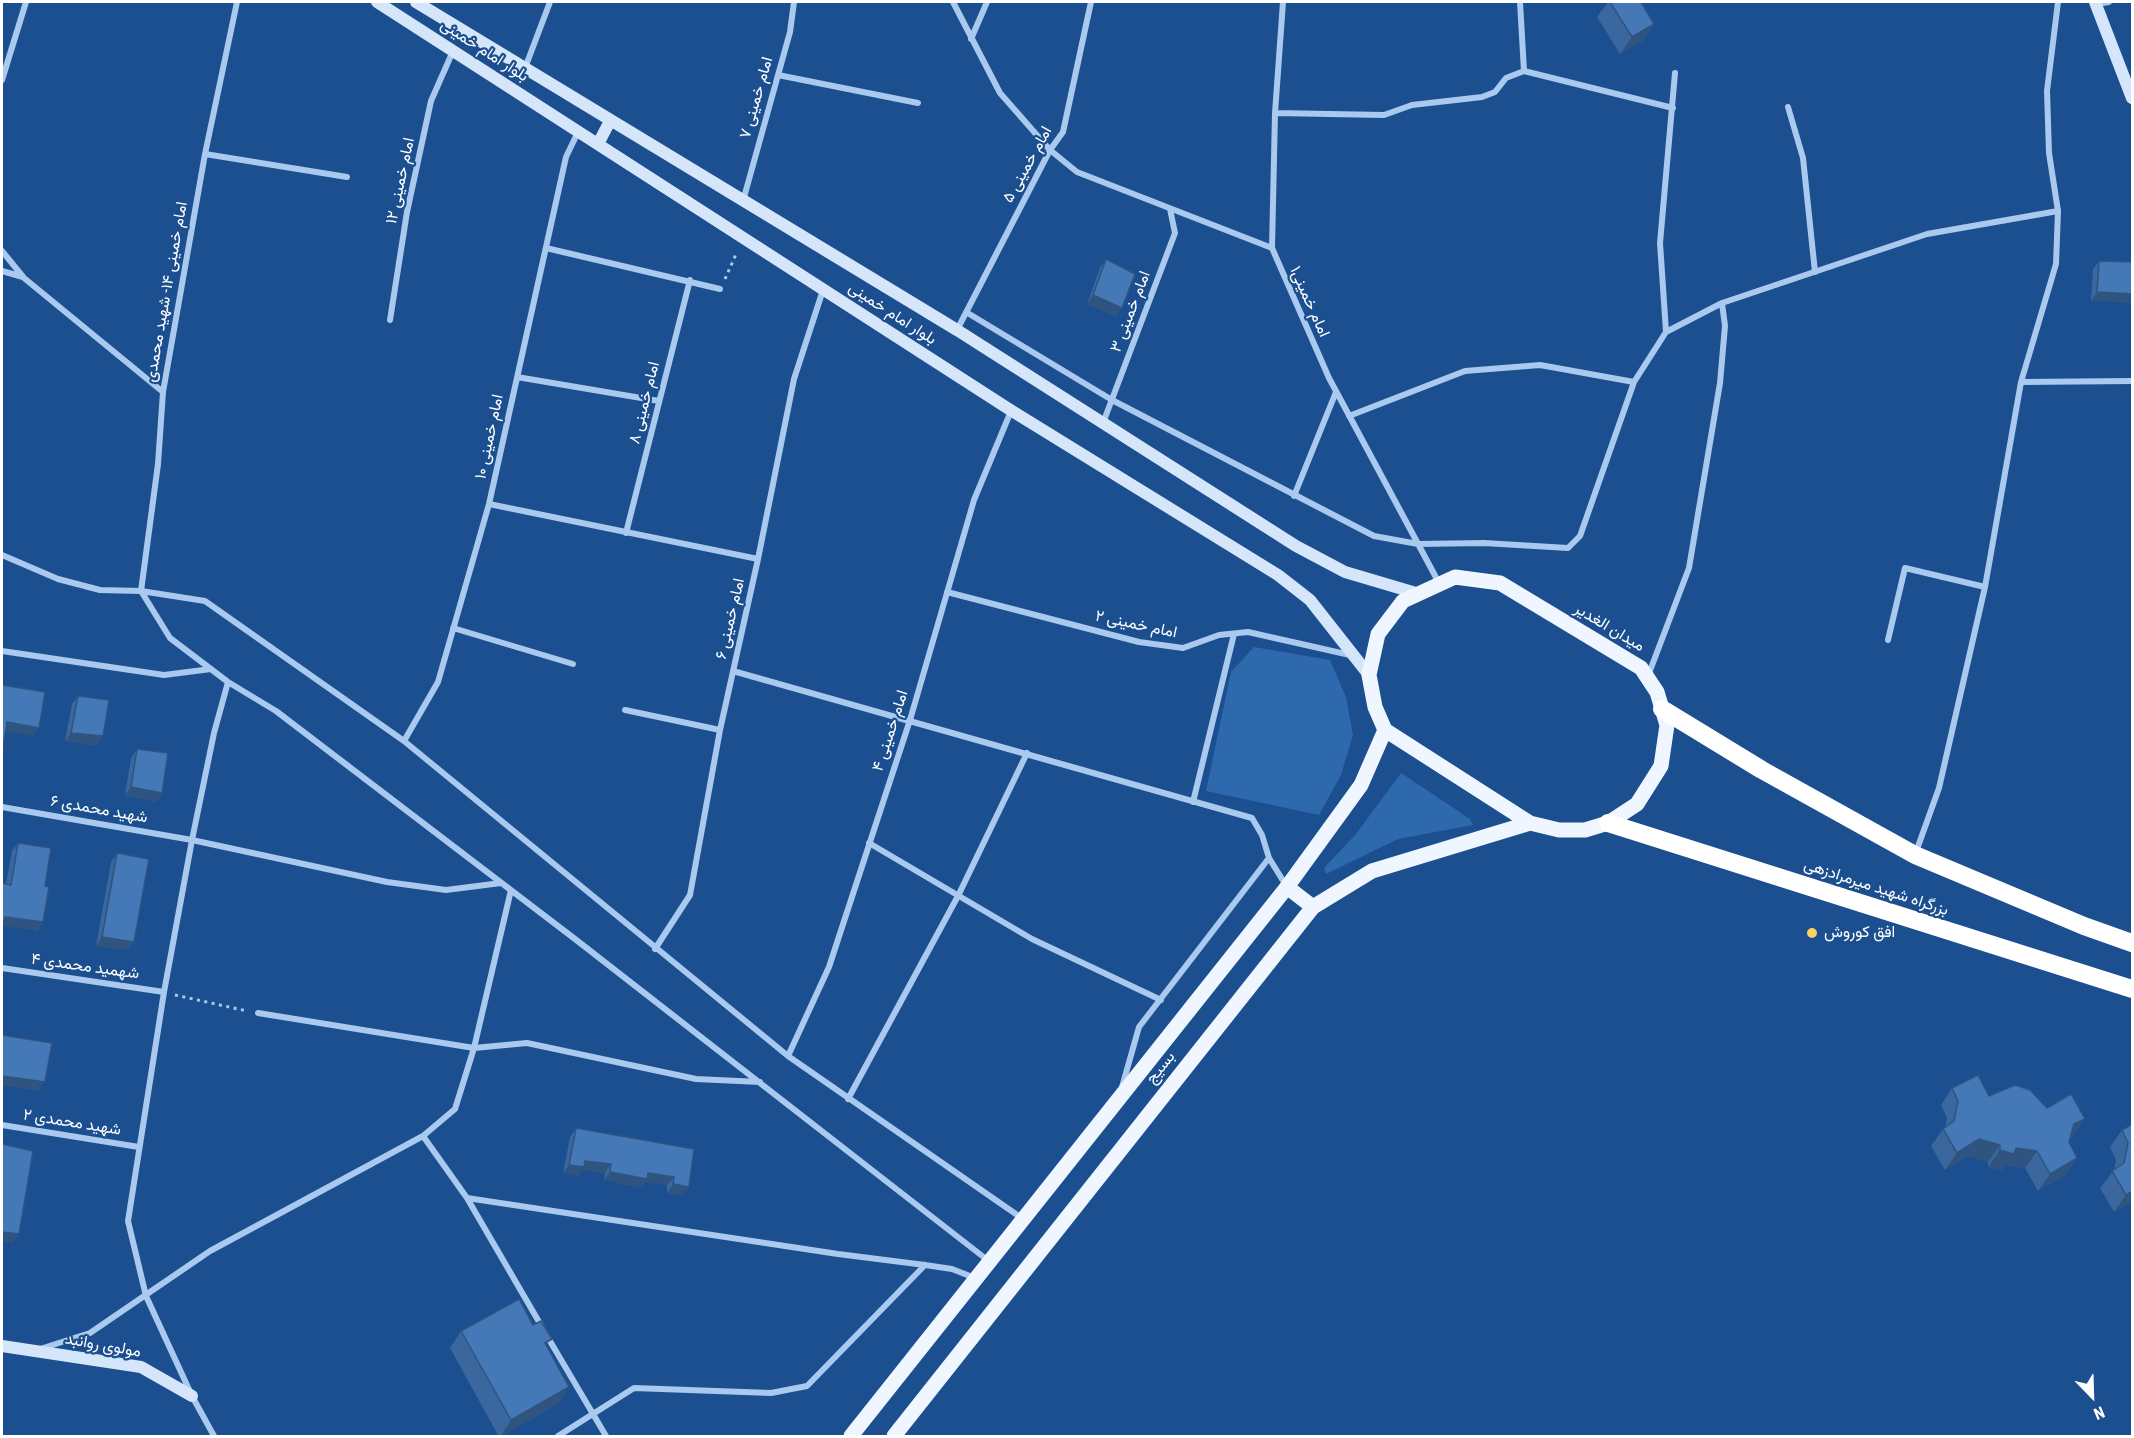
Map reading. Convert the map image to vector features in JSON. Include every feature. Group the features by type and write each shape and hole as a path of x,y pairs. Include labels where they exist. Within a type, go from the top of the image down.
{"highway":[{"path":"1662,709 1762,770 1915,855 2084,926 2133,943"},
{"name":"بزرگراه شهید میرمرادزهی","path":"1608,823 2072,972 2133,989"}],"main road":[{"name":"بلوار امام خمینی","path":"377,2 1012,411 1278,575 1310,600 1369,675"},
{"name":"بلوار امام خمینی","path":"416,2 957,330 1296,546 1345,572 1416,593"},
{"path":"2100,2 2133,98"},
{"path":"598,144 610,121"},
{"name":"میدان الغدیر","path":"1455,577 1500,583 1641,668 1648,678 1658,692 1667,725 1661,766 1637,804 1608,823 1585,830 1559,830 1530,823 1385,730 1375,707 1369,675 1378,634 1403,600 1455,577"},
{"name":"بسیج","path":"851,1437 1287,887 1361,785 1385,730"},
{"name":"بسیج","path":"894,1437 1313,907 1372,871 1530,823"},
{"path":"1287,887 1313,907"},
{"name":"مولوی روانبد","path":"2,1346 141,1367 192,1396"}],"street":[{"path":"2,80 26,2"},
{"name":"امام خمینی ۱۴- شهید محمدی","path":"141,591 158,464 163,392 205,154 237,2"},
{"path":"524,69 550,2"},
{"name":"امام خمینی ۷","path":"743,201 790,32 794,2"},
{"path":"953,2 1000,93 1050,150 1077,172 1272,248"},
{"path":"971,40 987,2"},
{"name":"امام خمینی ۵","path":"957,330 1050,150 1063,132 1089,21 1091,2"},
{"name":"امام خمینی۱","path":"1283,2 1275,113 1272,248 1336,392 1439,584"},
{"path":"1520,2 1524,71"},
{"path":"1915,855 1940,788 1985,587 2021,382 2056,264 2058,211 2049,153 2047,91 2058,2"},
{"name":"امام خمینی ۱۲","path":"390,320 407,212 431,101 453,50"},
{"path":"1275,113 1384,115 1412,105 1482,97 1495,92 1506,78 1524,71 1673,108"},
{"path":"1666,332 1660,243 1675,73"},
{"path":"778,75 918,103"},
{"path":"1788,107 1803,158 1815,272"},
{"name":"امام خمینی ۱۰","path":"404,741 438,682 489,504 566,157 578,131"},
{"path":"205,154 347,177"},
{"name":"امام خمینی ۳","path":"1103,423 1175,233 1170,208"},
{"path":"966,312 1112,400 1374,536 1418,544 1484,543 1568,548 1581,536 1634,382 1666,332 1722,303 1927,234 2058,211"},
{"path":"546,248 690,280 720,289"},
{"path":"2,251 24,278 163,392"},
{"path":"2,271 24,278"},
{"name":"امام خمینی ۸","path":"626,532 690,280"},
{"name":"امام خمینی ۶","path":"655,949 690,895 720,730 758,559 794,380 823,289"},
{"path":"1648,678 1689,568 1720,384 1725,326 1722,303"},
{"path":"1349,416 1465,371 1540,365 1634,382"},
{"path":"517,377 659,401"},
{"path":"2021,382 2133,381"},
{"path":"1294,496 1336,392"},
{"name":"امام خمینی ۴","path":"789,1056 829,966 910,720 974,500 1012,411"},
{"path":"489,504 758,559"},
{"path":"2,555 58,579 100,590 141,591 205,601 404,741 655,949 789,1056 1023,1220"},
{"path":"1888,640 1905,568 1985,587"},
{"path":"141,591 170,638 228,682 276,711 760,1082 990,1262"},
{"name":"امام خمینی ۲","path":"947,592 1150,644 1183,648 1219,635 1248,632 1354,656"},
{"path":"453,628 573,664"},
{"path":"1192,802 1234,634"},
{"path":"2,651 164,675 211,669"},
{"path":"733,671 1252,818 1262,835 1269,858 1287,887"},
{"path":"214,1437 192,1396 146,1296 128,1221 164,992 192,840 214,733 228,682"},
{"path":"625,710 720,730"},
{"path":"849,1099 958,896 1027,753"},
{"name":"شهید محمدی ۶","path":"2,807 192,840 387,882 447,890 501,883"},
{"path":"869,843 1032,939 1161,1000"},
{"path":"1118,1100 1139,1028 1269,858"},
{"path":"34,1351 90,1333 210,1251 423,1136 455,1109 474,1048 511,891"},
{"name":"شهمید محمدی ۴","path":"2,968 164,992"},
{"path":"258,1013 474,1048 527,1043 696,1079 760,1082"},
{"name":"شهید محمدی ۲","path":"2,1125 139,1147"},
{"path":"423,1136 467,1198 606,1437"},
{"path":"467,1198 952,1269 976,1279"},
{"path":"558,1437 594,1416 634,1388 771,1394 807,1386 925,1265"}],"path":[{"path":"720,289 743,238"},
{"path":"164,992 258,1013"}],"shaded area":[{"path":"1254,647 1330,660 1346,697 1353,735 1341,775 1319,815 1206,791 1231,672"},
{"path":"1401,773 1470,819 1473,825 1398,839 1326,874 1324,868 1356,834"}],"building":[{"path":"1610,2 1641,2 1654,24 1632,37"},
{"path":"1106,259 1135,274 1122,308 1093,295"},
{"path":"2099,261 2133,262 2133,294 2097,292"},
{"path":"2,685 45,692 39,728 7,722 2,753"},
{"path":"78,696 109,700 103,736 71,733"},
{"path":"137,749 168,753 162,793 131,787"},
{"path":"18,843 51,848 45,886 49,887 43,922 5,917 2,923 2,883 11,885"},
{"path":"117,853 149,859 134,942 102,937"},
{"path":"2,1035 52,1043 45,1082 2,1076"},
{"path":"1978,1075 1989,1096 2015,1085 2030,1090 2047,1108 2071,1094 2085,1119 2074,1124 2069,1142 2077,1158 2050,1174 2037,1151 2016,1148 2014,1154 2000,1150 2000,1145 1979,1139 1957,1153 1943,1129 1954,1121 1958,1101 1952,1088"},
{"path":"2133,1124 2133,1191 2126,1195 2112,1171 2124,1163 2128,1143 2122,1130"},
{"path":"576,1128 694,1149 689,1187 673,1184 674,1177 648,1173 647,1179 610,1172 611,1164 585,1161 584,1167 569,1165"},
{"path":"2,1144 33,1151 19,1234 2,1232"},
{"path":"519,1299 533,1325 541,1321 552,1339 545,1343 569,1387 511,1420 461,1331"}],"place":[{"name":"افق کوروش","path":"1812,933"}]}
